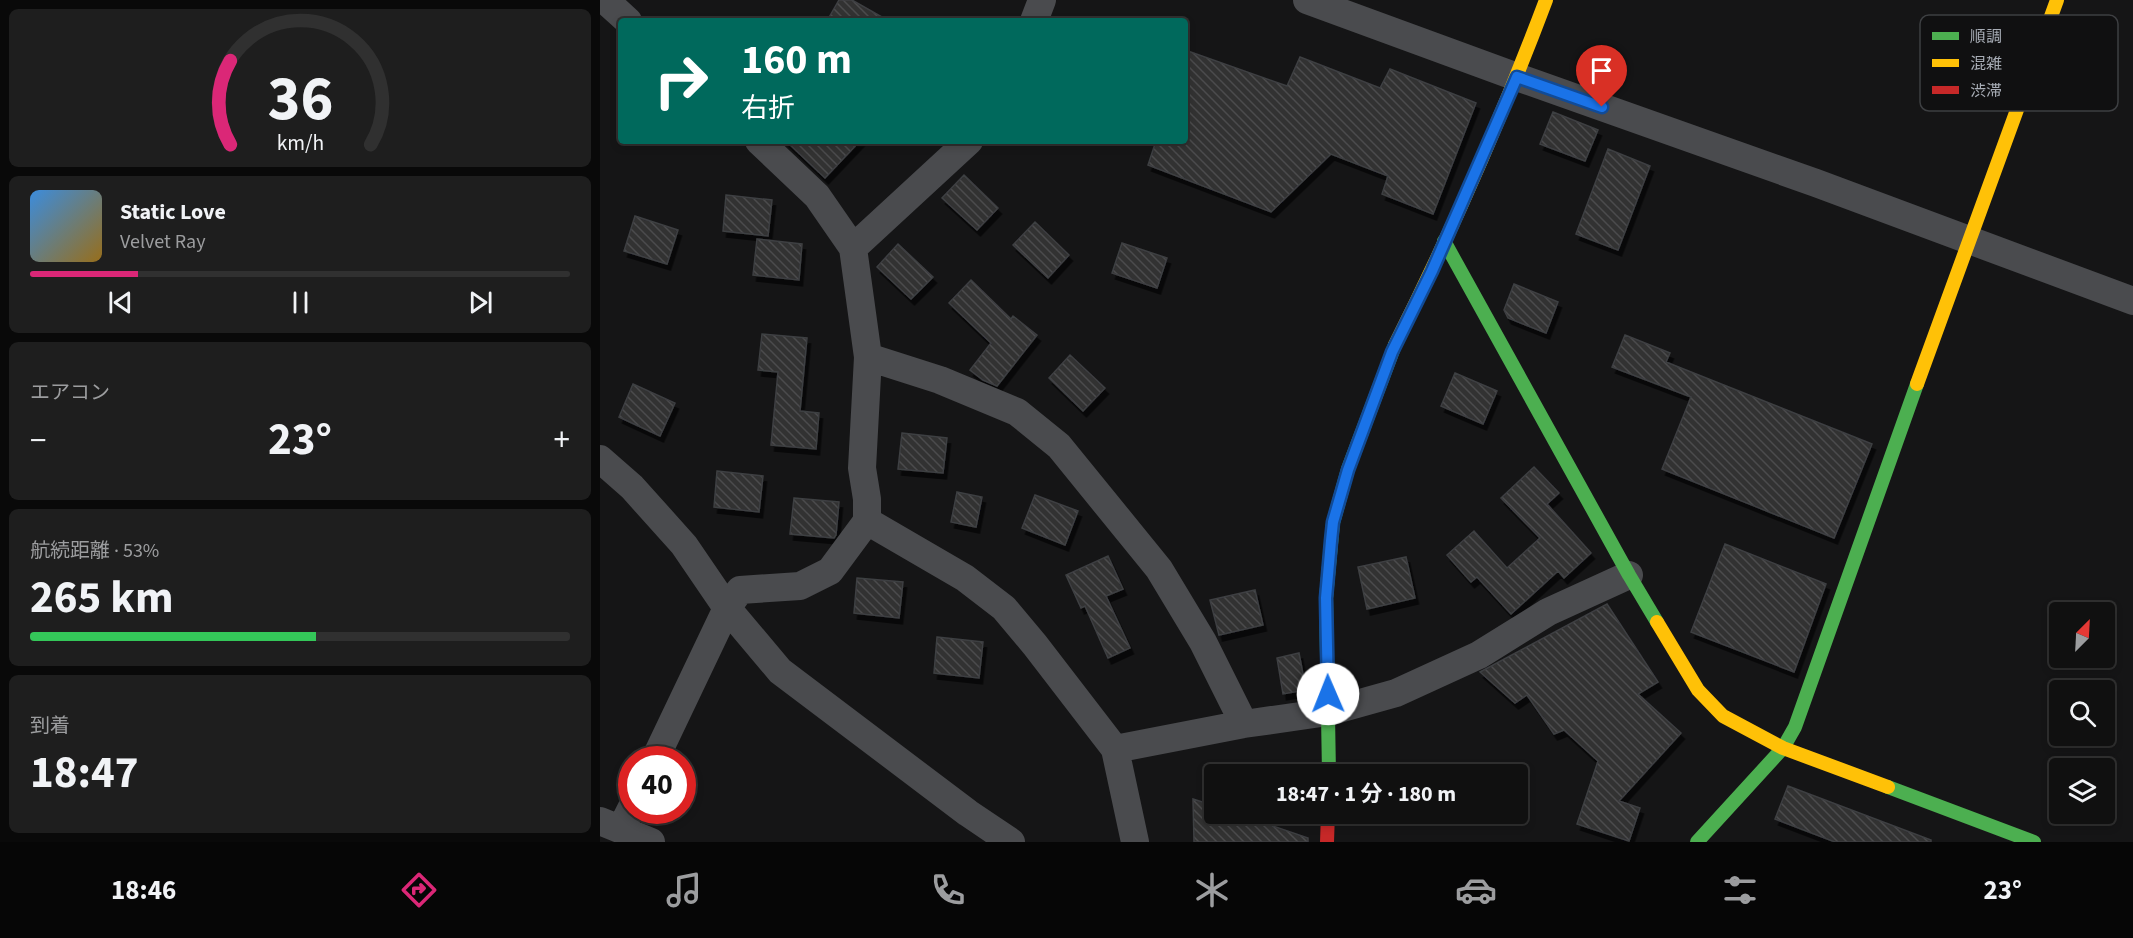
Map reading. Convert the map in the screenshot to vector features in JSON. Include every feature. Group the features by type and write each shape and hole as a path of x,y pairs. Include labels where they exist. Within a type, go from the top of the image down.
{"street":[{"path":"605,0 625,18"},
{"path":"1035,18 1042,0"},
{"path":"1307,0 1816,183 2133,301"},
{"path":"1329,764 1326,598 1333,522 1348,470 1392,352 1432,271 1517,77 1546,0"},
{"path":"2051,15 2057,0"},
{"path":"1696,842 1783,748 1795,727 2016,111"},
{"path":"661,746 727,608 740,590 800,585 830,571 867,520 867,499 862,468 868,357 853,248 817,196 762,144"},
{"path":"853,248 966,144"},
{"path":"1444,241 1629,575 1698,690 1723,716 1783,748 2034,842"},
{"path":"868,357 940,380 1017,412 1059,446 1159,569 1203,642 1244,724"},
{"path":"600,459 632,487 684,545 727,608 780,671 1011,842"},
{"path":"867,520 965,578 1004,608 1035,645 1116,749 1135,842"},
{"path":"1116,749 1244,724 1328,712 1396,693 1479,655 1548,612 1629,575"},
{"path":"625,824 651,842"},
{"path":"1328,824 1328,842"}],"building":[{"path":"839,0 852,0 884,18 829,18"},
{"path":"1188,51 1287,86 1300,57 1380,88 1390,69 1476,103 1433,214 1382,194 1388,176 1331,154 1271,212 1148,165 1155,144 1188,144"},
{"path":"1553,112 1598,130 1585,161 1540,144"},
{"path":"789,144 857,144 825,178"},
{"path":"1608,149 1650,166 1618,250 1576,234"},
{"path":"964,175 998,208 977,230 942,198"},
{"path":"726,195 772,200 768,236 723,231"},
{"path":"635,216 678,230 667,264 624,251"},
{"path":"1035,222 1069,255 1048,278 1013,245"},
{"path":"757,239 802,244 799,280 753,275"},
{"path":"1122,243 1167,258 1157,288 1112,273"},
{"path":"898,244 933,277 911,299 877,267"},
{"path":"971,280 1011,319 1013,316 1037,335 997,386 983,380 970,370 991,343 949,303"},
{"path":"1514,284 1558,302 1546,333 1508,318 1504,310"},
{"path":"762,334 807,338 800,411 819,413 816,449 771,445 778,372 758,370"},
{"path":"1625,335 1670,353 1666,362 1872,444 1834,538 1662,469 1691,397 1612,367"},
{"path":"1070,355 1105,388 1083,411 1049,378"},
{"path":"1455,373 1497,391 1483,424 1441,406"},
{"path":"633,384 675,403 660,436 619,417"},
{"path":"902,433 947,438 943,473 898,469"},
{"path":"1534,467 1559,493 1547,504 1591,553 1564,578 1558,571 1511,614 1477,577 1471,582 1447,555 1474,531 1507,568 1540,538 1501,498"},
{"path":"717,471 763,476 759,512 714,507"},
{"path":"957,492 982,497 976,527 951,522"},
{"path":"1035,495 1078,511 1065,545 1022,528"},
{"path":"794,498 839,502 834,538 790,534"},
{"path":"1725,544 1826,584 1794,672 1691,632"},
{"path":"1108,556 1123,589 1106,596 1130,648 1108,658 1085,606 1081,608 1066,575"},
{"path":"1406,557 1415,598 1367,609 1358,567"},
{"path":"857,578 903,582 899,618 854,613"},
{"path":"1255,590 1263,625 1219,635 1210,600"},
{"path":"1607,604 1658,682 1638,694 1681,733 1619,801 1640,808 1629,841 1577,824 1598,761 1564,730 1554,734 1527,695 1515,703 1480,672"},
{"path":"937,637 983,642 979,678 934,673"},
{"path":"1299,653 1306,690 1283,694 1277,658"},
{"path":"1788,786 1931,840 1931,842 1835,842 1775,819"},
{"path":"1193,799 1204,802 1204,824 1267,824 1308,838 1308,842 1194,842"}],"traffic: fast":[{"path":"1444,241 1657,622"},
{"path":"1329,764 1326,598 1333,523 1348,469 1395,345"},
{"path":"1697,842 1783,748 1795,727 1917,384"},
{"path":"1888,787 2034,842"}],"traffic: slow":[{"path":"1395,345 1475,174 1546,0"},
{"path":"2052,15 2057,0"},
{"path":"1917,384 2017,111"},
{"path":"1657,622 1698,690 1723,716 1783,748 1888,787"}],"traffic: jam":[{"path":"1327,842 1328,824"}],"route":[{"path":"1328,694 1326,598 1331,541 1333,522 1348,470 1392,352 1432,271 1517,77 1602,107"}]}
